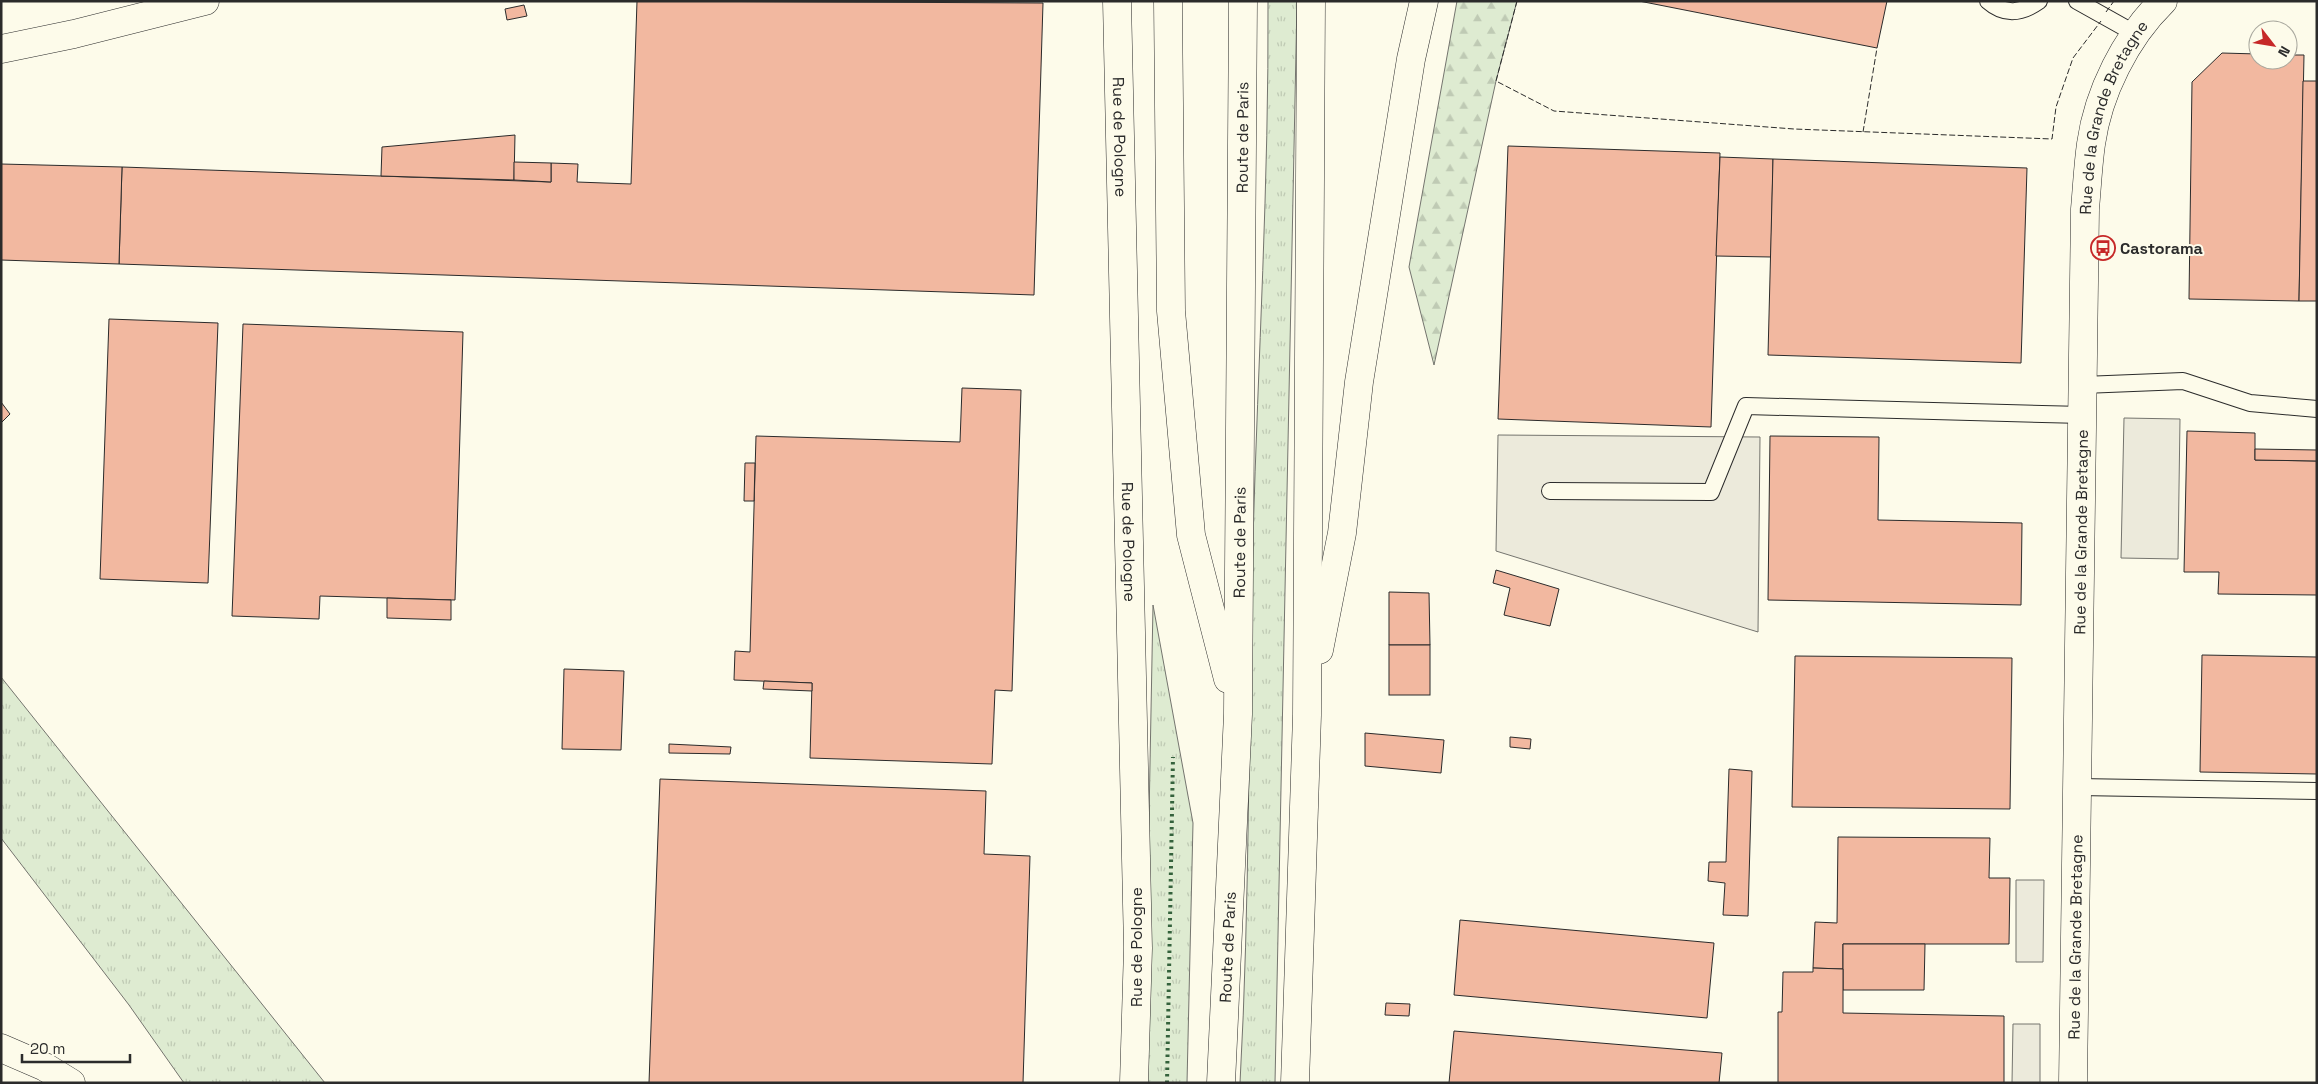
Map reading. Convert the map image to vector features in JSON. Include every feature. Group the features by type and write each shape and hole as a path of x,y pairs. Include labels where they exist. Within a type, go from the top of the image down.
{"main road":[{"path":"1,49 74,34 205,1"},
{"name":"Rue de Pologne","path":"1117,1 1138,929 1134,1083"},
{"path":"1168,1 1171,311 1191,535 1238,714"},
{"name":"Route de Paris","path":"1221,1083 1238,714 1243,1"},
{"path":"1295,1083 1307,715 1312,1"},
{"path":"1307,715 1342,534 1359,382 1411,59 1424,1"},
{"name":"Rue de la Grande Bretagne","path":"2073,1083 2086,209 2091,142 2114,72 2136,34 2163,1"},
{"path":"1,1048 45,1067 71,1083"}],"lane":[{"path":"1988,1 1994,6 2008,11 2026,10 2039,1"},
{"path":"2077,1 2136,34"},
{"path":"2083,385 2183,382 2250,403 2317,409"},
{"path":"1550,490 1712,492 1746,406 2083,415"},
{"path":"2078,787 2317,791"}],"green space":[{"path":"1268,1 1297,1 1275,1083 1240,1083 1247,879 1251,607 1267,136"},
{"path":"1457,1 1517,1 1496,81 1434,365 1409,267"},
{"path":"1153,605 1193,823 1187,1083 1144,1083"},
{"path":"1,677 325,1083 184,1083 129,1005 1,838"}],"shaded area":[{"path":"2124,418 2180,419 2178,559 2121,558"},
{"path":"1498,435 1760,437 1758,632 1496,551"},
{"path":"2016,880 2044,880 2043,962 2016,962"},
{"path":"2013,1024 2040,1024 2040,1083 2012,1083"}],"building":[{"path":"637,1 1043,3 1034,295 119,264 122,167 551,182 551,163 578,164 577,182 631,184"},
{"path":"1639,1 1887,1 1877,48"},
{"path":"524,5 527,16 507,20 505,9"},
{"path":"2222,53 2248,54 2248,70 2298,70 2298,55 2304,55 2299,301 2189,299 2192,82"},
{"path":"2303,81 2317,81 2317,301 2299,301"},
{"path":"515,135 514,180 381,176 382,147"},
{"path":"1508,146 1720,153 1711,427 1498,419"},
{"path":"1720,157 1773,159 1771,257 1716,256"},
{"path":"1773,159 2027,168 2021,363 1768,355"},
{"path":"514,162 551,163 551,182 514,180"},
{"path":"1,164 122,167 119,264 1,260"},
{"path":"109,319 218,323 208,583 100,579"},
{"path":"243,324 463,332 455,600 320,596 319,619 232,616"},
{"path":"962,388 1021,390 1012,691 995,690 992,764 810,758 812,683 734,680 735,651 750,652 756,436 960,442"},
{"path":"1,402 10,414 1,423"},
{"path":"2187,431 2255,433 2255,460 2317,461 2317,595 2218,594 2219,572 2184,572"},
{"path":"1770,436 1879,437 1878,520 2022,523 2021,605 1768,600"},
{"path":"2255,449 2317,450 2317,461 2255,460"},
{"path":"745,463 755,463 754,501 744,501"},
{"path":"1496,570 1559,589 1550,626 1504,615 1510,588 1493,583"},
{"path":"1389,592 1429,593 1430,645 1389,645"},
{"path":"387,598 451,600 451,620 387,618"},
{"path":"1389,645 1430,645 1430,695 1389,695"},
{"path":"2202,655 2317,657 2317,774 2200,772"},
{"path":"1795,656 2012,658 2010,809 1792,807"},
{"path":"564,669 624,671 621,750 562,749"},
{"path":"764,681 812,683 812,691 763,689"},
{"path":"1365,733 1444,740 1441,773 1365,766"},
{"path":"1510,737 1531,739 1530,749 1510,747"},
{"path":"669,744 731,747 730,754 669,753"},
{"path":"1729,769 1752,771 1748,916 1723,915 1725,883 1708,881 1709,862 1726,862"},
{"path":"660,779 986,791 984,854 1030,856 1023,1083 649,1083"},
{"path":"1838,837 1990,838 1989,878 2010,878 2009,944 1843,944 1843,969 1813,968 1815,922 1837,923"},
{"path":"1460,920 1714,943 1707,1018 1454,995"},
{"path":"1843,944 1925,944 1924,990 1843,990"},
{"path":"1813,968 1843,969 1843,1013 2004,1016 2004,1083 1778,1083 1778,1012 1782,1012 1783,972 1813,972"},
{"path":"1386,1003 1410,1004 1409,1016 1385,1015"},
{"path":"1454,1031 1722,1053 1719,1083 1449,1083"}],"hedge":[{"path":"1167,1083 1173,757"}],"fence":[{"path":"1517,1 1496,81 1554,111 1794,129 2052,139 2056,107 2073,58 2101,21"},
{"path":"2106,12 2114,1"},
{"path":"1863,132 1877,48"}],"place":[{"name":"Castorama","path":"2103,248"}]}
